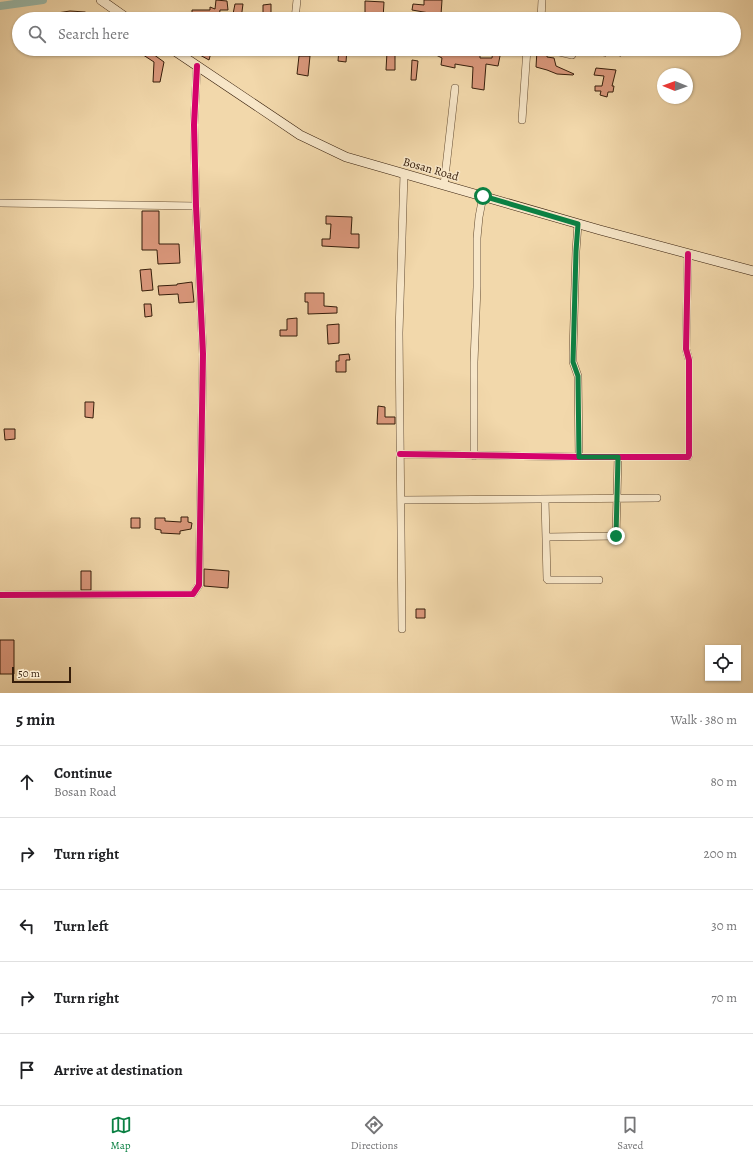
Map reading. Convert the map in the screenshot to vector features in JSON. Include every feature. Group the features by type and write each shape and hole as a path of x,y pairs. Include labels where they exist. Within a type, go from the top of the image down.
{"main road":[{"path":"105,1 119,12"},
{"name":"Bosan Road","path":"182,56 300,136 346,157 578,224 753,272"}],"street":[{"path":"296,12 297,0"},
{"path":"541,12 542,0"},
{"path":"522,120 527,56"},
{"path":"0,595 193,594 199,585 204,354 196,206 194,125 197,66"},
{"path":"444,185 455,88"},
{"path":"402,629 399,333 404,174"},
{"path":"474,456 474,362 477,238 478,217 483,196"},
{"path":"0,203 196,206"},
{"path":"578,224 573,362 578,376 579,457"},
{"path":"400,454 688,458 690,455 689,360 686,349 688,254"},
{"path":"546,537 616,536 618,457"},
{"path":"401,500 657,498"},
{"path":"545,499 548,580 599,580"}],"building":[{"path":"216,0 227,1 228,10 220,10 220,12 192,12 192,10 210,10 210,7 215,9"},
{"path":"424,0 442,0 441,12 424,12 412,10 413,4 424,5"},
{"path":"365,1 384,2 383,12 365,12"},
{"path":"235,4 243,4 242,12 233,12"},
{"path":"271,4 271,12 263,12 263,5"},
{"path":"70,11 85,12 64,12"},
{"path":"145,56 156,56 164,62 160,82 153,82 154,62"},
{"path":"202,56 210,56 209,60"},
{"path":"299,56 310,56 308,76 297,74"},
{"path":"338,56 346,56 346,62 338,61"},
{"path":"387,56 395,56 395,70 386,70"},
{"path":"438,56 480,56 480,58 492,58 492,56 500,56 498,66 486,64 484,90 472,88 473,67 455,64 455,68 441,65 442,58"},
{"path":"537,56 547,56 554,58 556,66 574,74 557,74 536,67"},
{"path":"412,60 418,61 416,80 411,80"},
{"path":"596,68 616,70 612,86 614,86 613,92 608,92 607,97 600,95 601,91 595,91 595,86 602,86 604,76 594,75"},
{"path":"142,211 159,211 159,244 179,244 180,263 158,264 157,250 142,250"},
{"path":"326,216 352,217 351,234 359,234 359,248 322,246 322,239 330,239 331,224 326,224"},
{"path":"151,269 153,290 142,291 140,270"},
{"path":"192,282 194,302 179,303 178,294 159,295 158,286 177,285"},
{"path":"305,293 324,293 324,306 337,307 337,313 308,314 308,302 305,302"},
{"path":"144,304 151,304 152,316 145,317"},
{"path":"297,318 297,336 280,336 280,330 287,330 287,319"},
{"path":"339,324 339,343 328,344 327,325"},
{"path":"349,354 350,360 346,360 346,372 336,372 336,361 339,361 339,355"},
{"path":"85,402 94,402 93,418 85,417"},
{"path":"378,406 385,407 385,417 395,417 395,424 377,424"},
{"path":"4,429 15,429 15,439 5,440"},
{"path":"181,517 188,517 188,522 192,523 191,529 180,531 180,534 161,533 161,530 155,529 155,518 165,518 165,521 181,522"},
{"path":"131,518 140,518 140,528 131,528"},
{"path":"204,569 229,571 228,588 204,586"},
{"path":"81,571 91,571 91,590 81,590"},
{"path":"416,609 425,609 425,618 416,618"},
{"path":"0,640 14,640 14,674 0,674"}],"waterway":[{"path":"0,6 43,0"}],"cycle path":[{"path":"0,595 193,594 199,585 203,354 194,125 197,66"},
{"path":"400,454 688,457 689,360 686,349 688,254"}],"route":[{"path":"483,196 578,224 573,362 578,376 579,457 618,457 616,536"}]}
